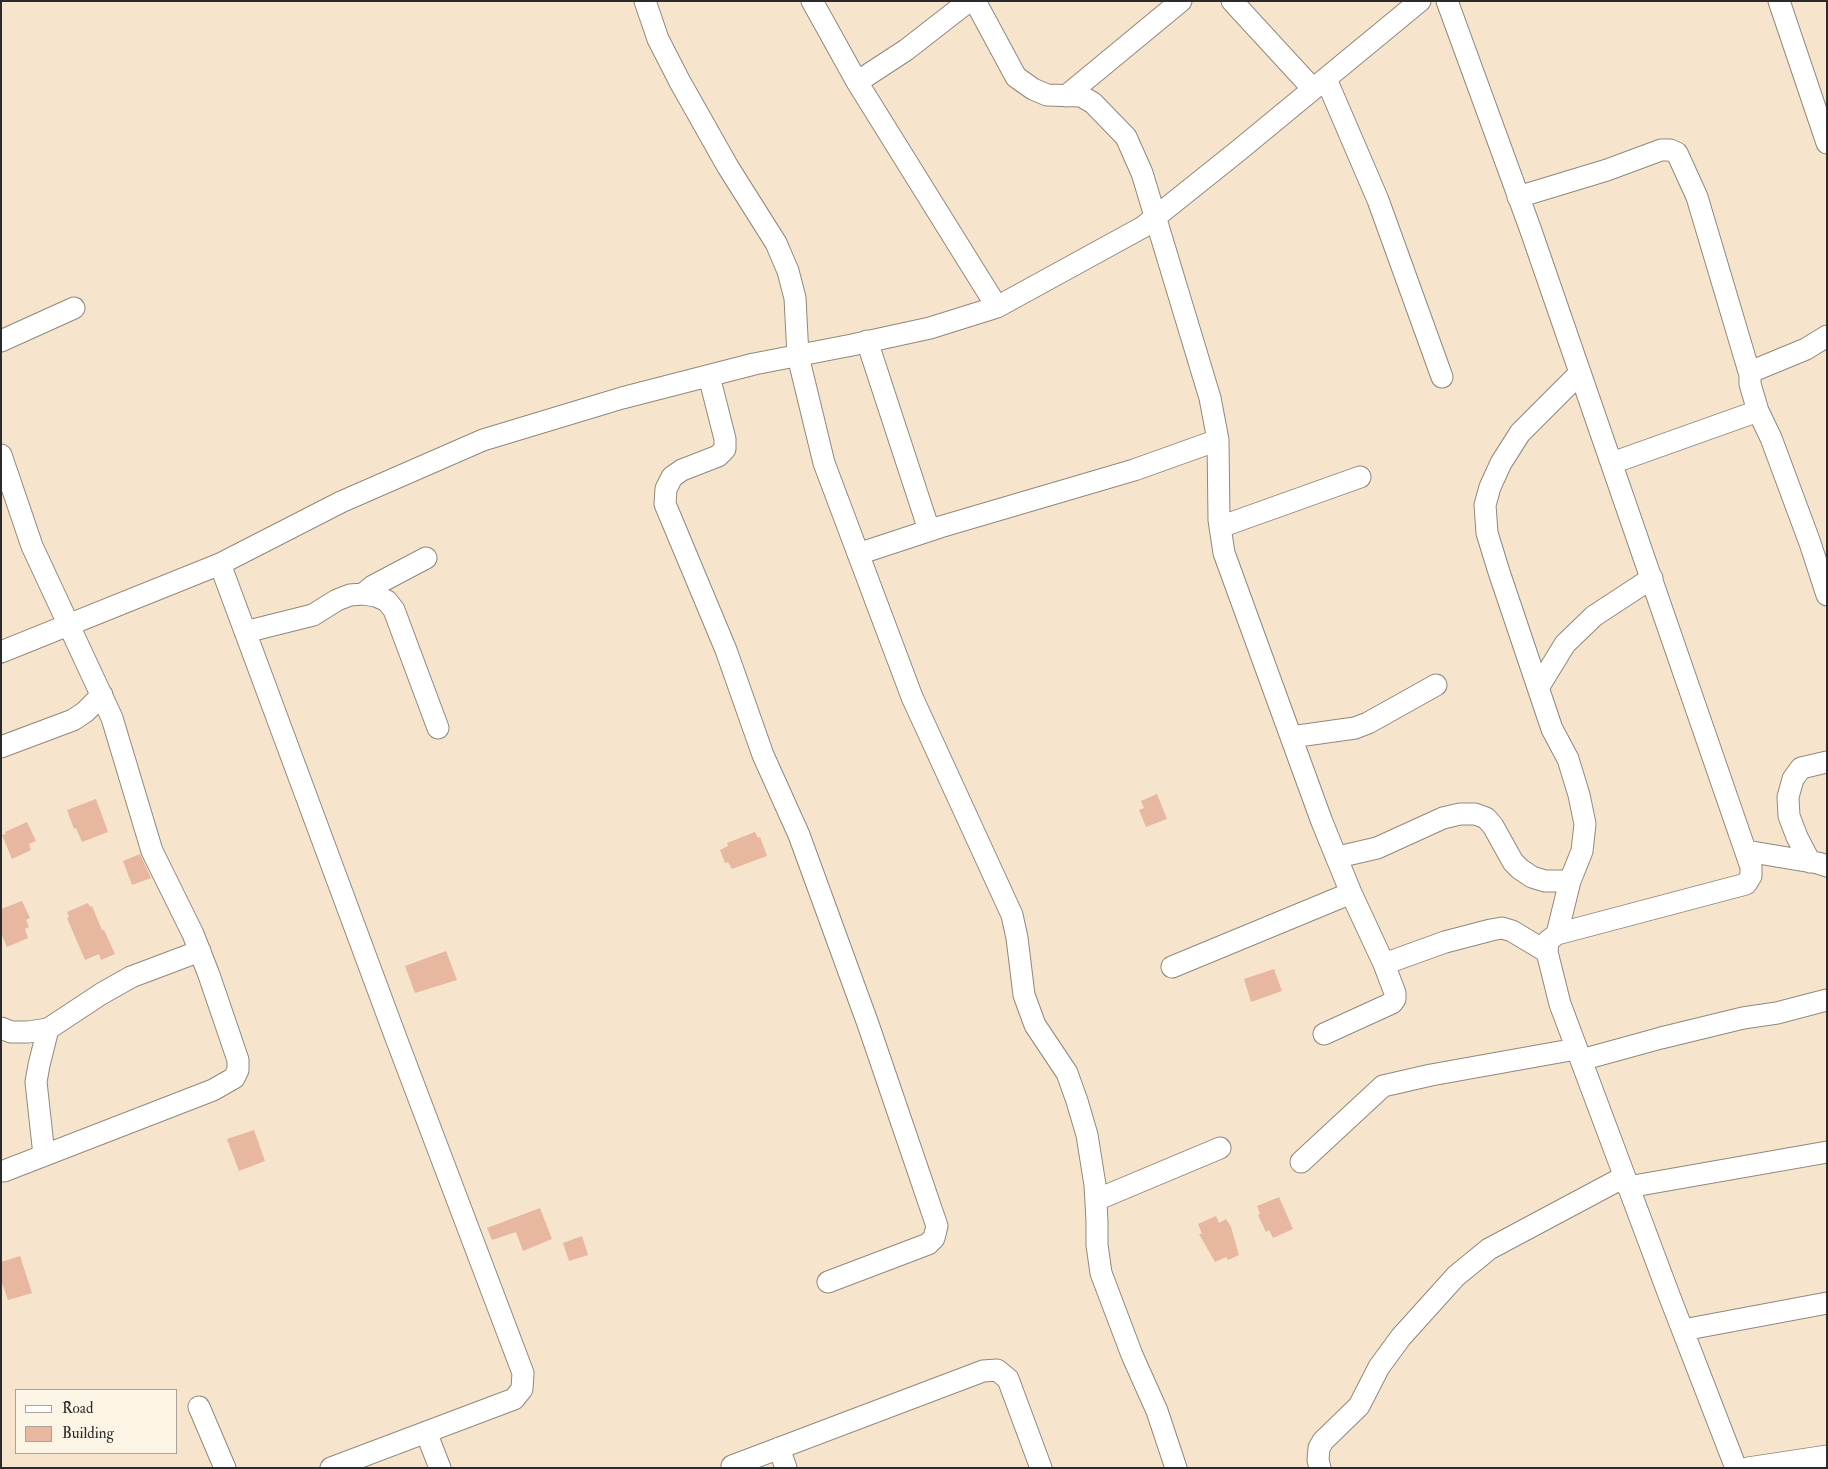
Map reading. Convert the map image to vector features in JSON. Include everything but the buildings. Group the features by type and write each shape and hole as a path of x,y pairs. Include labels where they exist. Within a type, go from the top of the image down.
{"street":[{"path":"645,1 658,39 680,82 728,167 776,243 788,271 795,298 798,356 824,463 912,697 1012,916 1024,995 1035,1025 1067,1073 1078,1101 1087,1135 1096,1200 1097,1245 1101,1273 1132,1355 1157,1411 1176,1468"},
{"path":"812,1 857,82 997,307"},
{"path":"857,82 906,50 969,1"},
{"path":"975,1 1016,77 1047,96 1081,96 1093,102 1126,137 1142,173 1204,379 1218,440 1220,527 1224,553 1322,822 1395,993 1395,999 1392,1004 1324,1034"},
{"path":"1066,96 1181,1"},
{"path":"1232,1 1320,84 1378,200 1442,377"},
{"path":"1,652 220,564 341,502 483,440 622,398 754,364 930,328 997,307 1155,219 1420,1"},
{"path":"1384,964 1445,942 1502,928 1552,943 1746,884 1751,876 1752,867 1612,463 1447,1"},
{"path":"1779,1 1827,143"},
{"path":"1518,197 1607,170 1661,150 1670,150 1677,153 1696,197 1750,375 1750,384 1758,411 1771,438 1827,595"},
{"path":"1,341 74,308"},
{"path":"1750,375 1755,370 1806,349 1827,336"},
{"path":"868,341 929,530"},
{"path":"1580,373 1520,433 1500,463 1485,505 1487,533 1552,729 1568,760 1579,796 1584,824 1585,836 1582,851 1570,881 1552,943 1560,1004 1682,1330 1736,1468"},
{"path":"708,376 725,439 725,449 718,456 682,470 672,477 666,489 665,504 726,650 763,755 799,835 868,1024 937,1226 934,1238 928,1244 828,1282"},
{"path":"1612,463 1758,411"},
{"path":"858,554 929,530 1134,470 1218,440"},
{"path":"1,455 32,546 112,718 152,851 200,951 238,1060 238,1070 234,1078 213,1090 4,1171"},
{"path":"1220,527 1360,477"},
{"path":"363,594 373,586 426,558"},
{"path":"220,564 392,1029 523,1373 522,1389 514,1399 331,1468"},
{"path":"1538,688 1565,644 1588,621 1620,597 1652,578"},
{"path":"245,632 313,615 337,600 350,595 376,596 387,601 394,610 438,728"},
{"path":"1291,737 1355,728 1368,723 1436,685"},
{"path":"1,747 73,720 85,712 102,695"},
{"path":"1818,864 1796,837 1789,816 1788,797 1793,779 1801,768 1827,762"},
{"path":"1338,857 1377,848 1443,818 1460,814 1475,814 1486,818 1513,862 1520,869 1532,877 1545,881 1570,881"},
{"path":"1746,851 1818,864"},
{"path":"1172,967 1351,893"},
{"path":"1,1028 11,1032 48,1029 101,994 131,977 200,951"},
{"path":"1301,1162 1383,1086 1431,1074 1578,1055 1734,1020 1777,1013 1827,1000"},
{"path":"44,1156 36,1082 48,1029"},
{"path":"1096,1200 1220,1148"},
{"path":"1320,1468 1318,1460 1319,1448 1323,1441 1359,1406 1379,1368 1401,1337 1456,1276 1489,1250 1626,1182 1827,1152"},
{"path":"1682,1330 1827,1303"},
{"path":"732,1466 782,1458 983,1371 997,1370 1008,1379 1041,1468"},
{"path":"199,1407 225,1468"},
{"path":"426,1432 440,1468"},
{"path":"1748,1468 1827,1456"}]}
